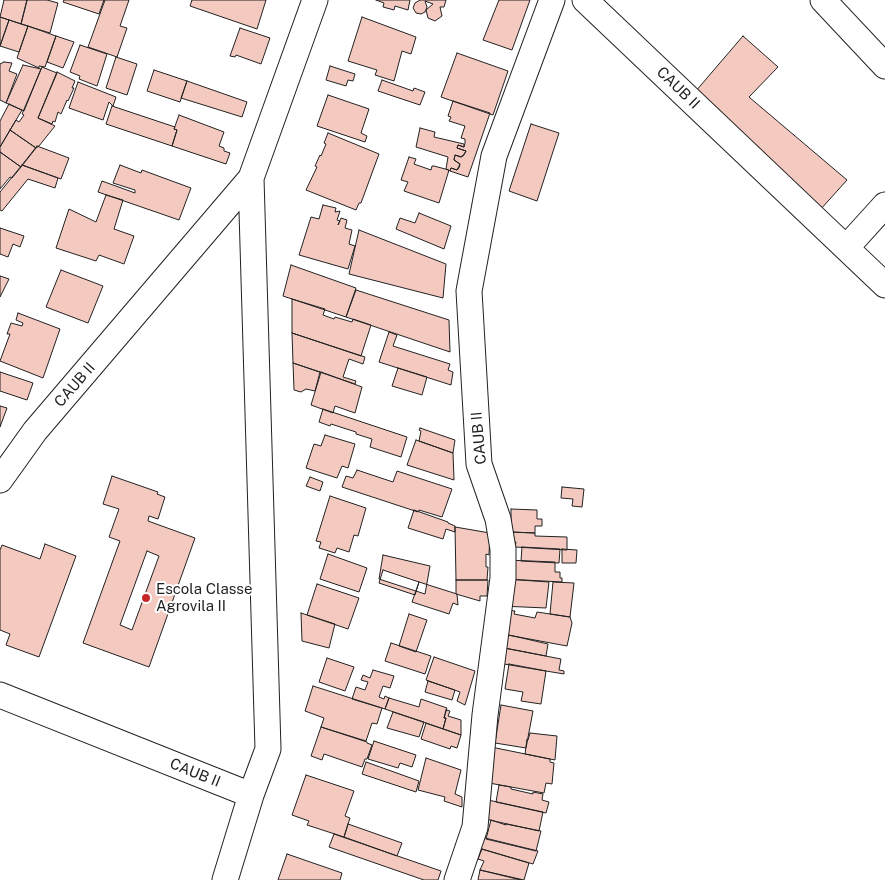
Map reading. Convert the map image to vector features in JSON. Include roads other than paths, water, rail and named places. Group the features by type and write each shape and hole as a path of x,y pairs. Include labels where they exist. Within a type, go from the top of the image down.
{"street":[{"name":"CAUB II","path":"0,480 35,432 251,178 315,0"},
{"name":"CAUB II","path":"456,880 476,826 485,715 503,578 503,549 498,520 479,464 469,291 494,156 552,0"},
{"name":"CAUB II","path":"585,0 846,248 883,278"},
{"path":"832,3 885,66"},
{"name":"CAUB II","path":"225,880 251,795 268,749 251,178"},
{"path":"846,248 885,206"},
{"name":"CAUB II","path":"0,695 251,795"}],"place":[{"name":"Escola Classe Agrovila II","path":"146,598"}]}
